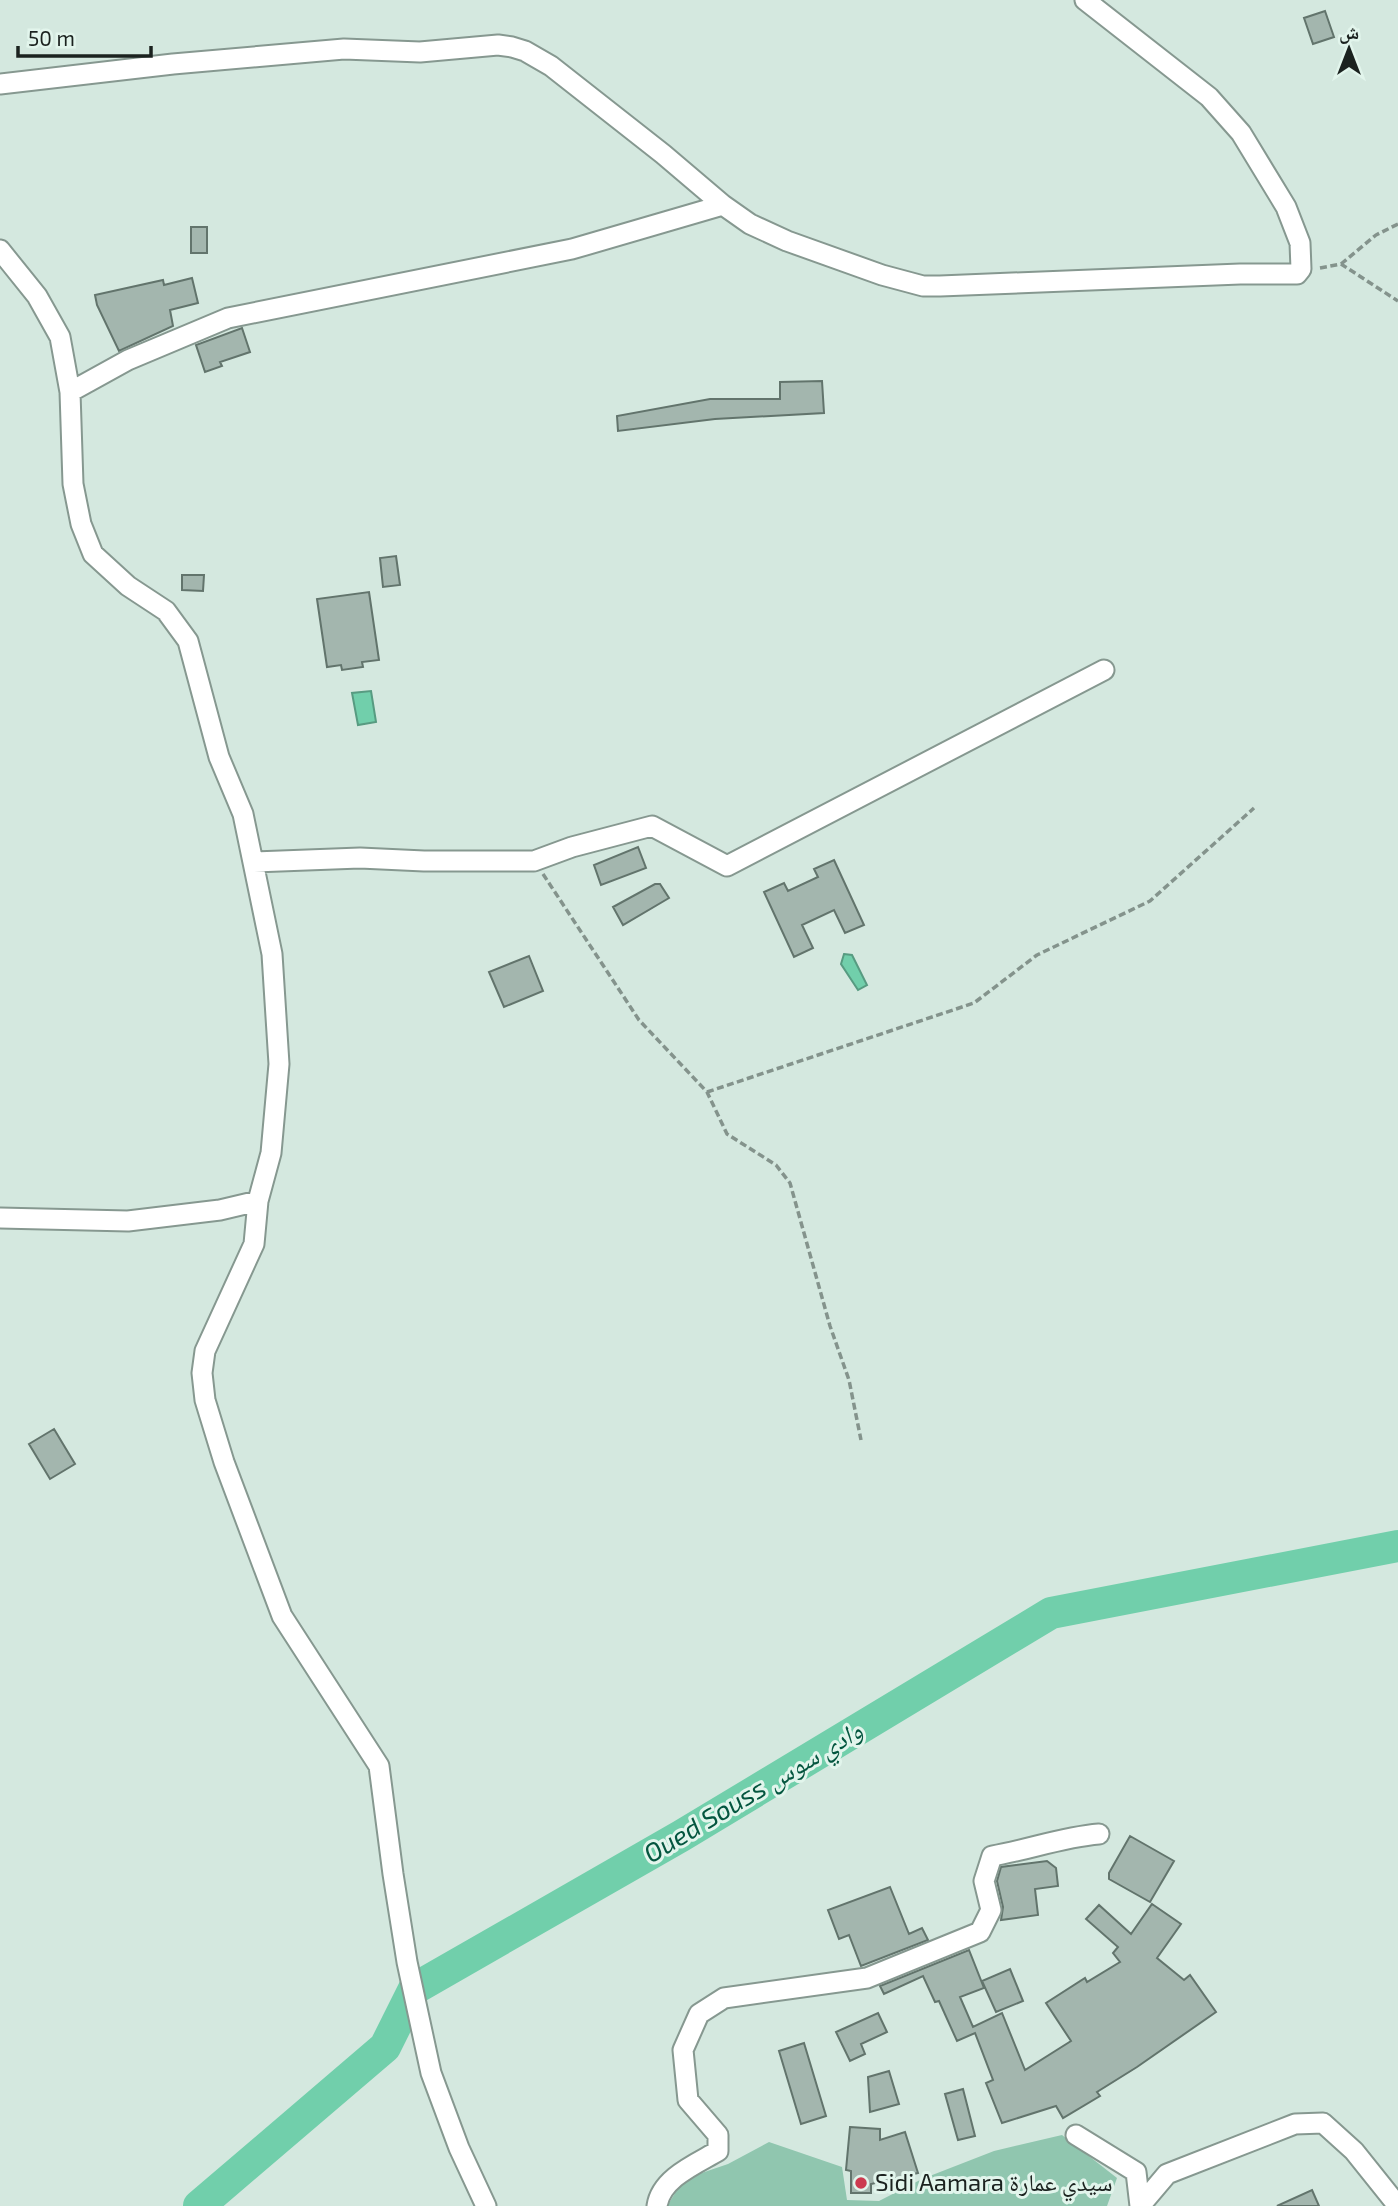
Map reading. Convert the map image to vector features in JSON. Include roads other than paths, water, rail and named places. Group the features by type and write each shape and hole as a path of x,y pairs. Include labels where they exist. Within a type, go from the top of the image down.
{"street":[{"path":"0,84 173,64 344,49 420,52 505,46 525,51 551,66 750,224 787,241 882,275 923,286 1297,274 1300,271 1300,243 1286,207 1241,133 1209,97 1085,0"},
{"path":"70,391 128,359 228,318 572,249 723,205"},
{"path":"0,250 37,296 60,337 70,391 72,484 81,524 93,554 128,586 166,611 188,640 219,757 243,814 272,954 279,1064 271,1153 258,1201 254,1244 205,1351 202,1373 205,1400 224,1462 282,1616 379,1766 407,1962 431,2073 486,2206"},
{"path":"254,862 360,858 534,861 572,847 652,826 727,866 1104,670"},
{"path":"0,1218 128,1221 220,1210 258,1201"},
{"path":"657,2206 658,2199 674,2177 718,2151 718,2135 688,2100 683,2050 699,2014 724,1998 867,1978 981,1932 992,1910 984,1881 992,1856 1023,1851 1067,1837 1099,1834"},
{"path":"1076,2134 1136,2172 1140,2206 1167,2174 1295,2124 1323,2123 1354,2151 1398,2206"}],"waterway":[{"name":"Oued Souss وادي سوس","path":"199,2206 385,2047 414,1989 681,1836 1051,1613 1398,1546"}],"place":[{"name":"Sidi Aamara سيدي عمارة","path":"861,2183"}]}
